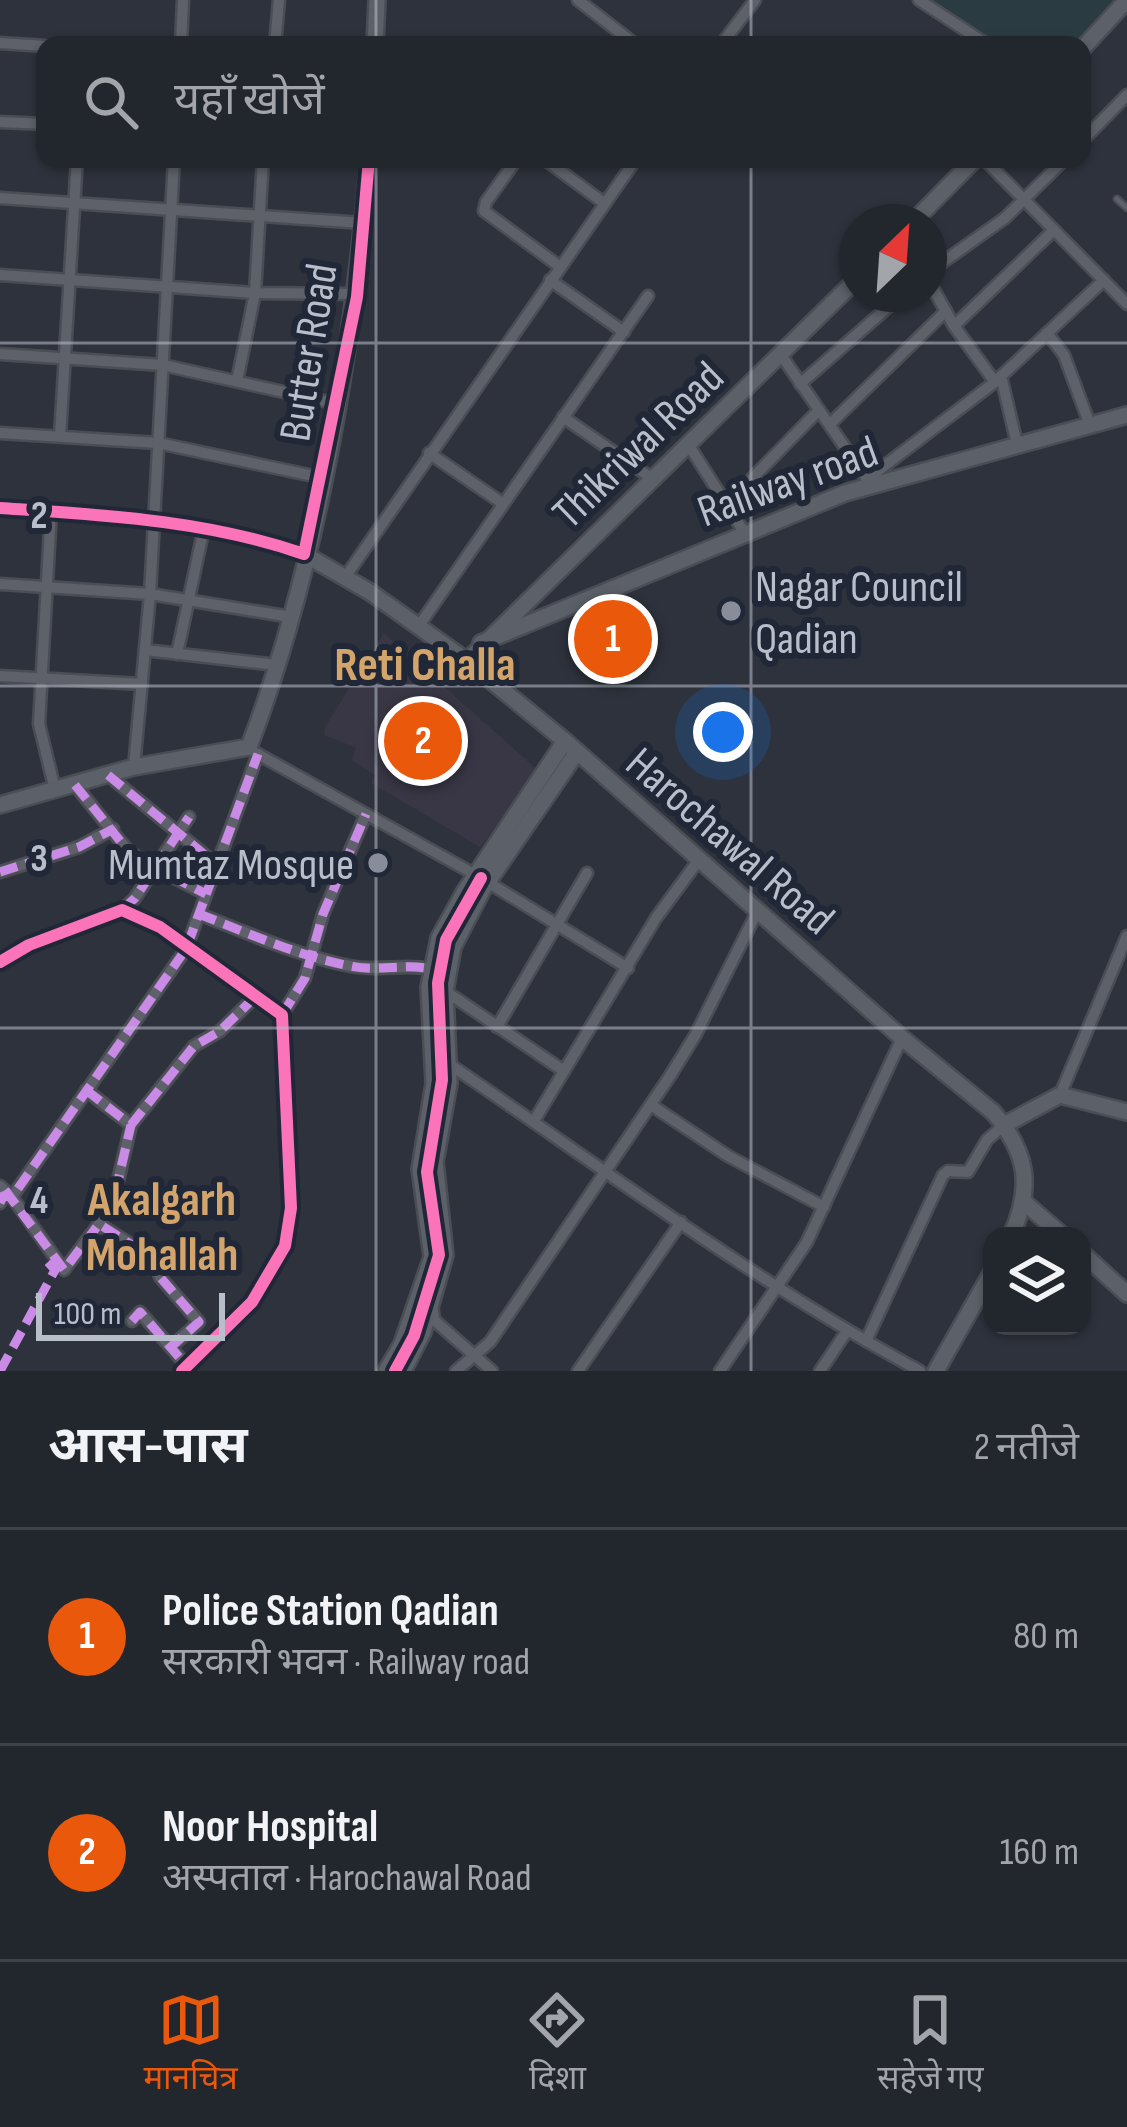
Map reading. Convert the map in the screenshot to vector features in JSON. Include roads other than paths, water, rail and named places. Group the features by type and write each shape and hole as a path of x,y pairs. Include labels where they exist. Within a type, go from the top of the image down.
{"main road":[{"path":"375,36 377,0"},
{"path":"1091,39 1127,0"},
{"name":"Butter Road","path":"253,751 323,478 357,294 368,168"},
{"path":"930,204 965,168"},
{"name":"Thikriwal Road","path":"467,662 839,297"},
{"name":"Railway road","path":"482,643 869,482 1127,415"},
{"name":"Harochawal Road","path":"304,554 346,576 467,662 980,1100 1004,1125 1021,1159 1025,1203"},
{"path":"403,1371 431,1305 439,1247 435,1162 444,1073 432,969 442,932 571,747"},
{"path":"0,805 134,767 253,751"},
{"path":"437,989 482,879"},
{"path":"1004,1125 1060,1095 1127,1112"},
{"path":"1016,1227 1025,1203 1053,1227"},
{"path":"386,1371 439,1247"},
{"path":"1091,1261 1127,1294"},
{"path":"936,1371 983,1288"}],"street":[{"path":"181,36 183,0"},
{"path":"276,36 279,0"},
{"path":"578,0 624,36"},
{"path":"728,36 755,0"},
{"path":"919,0 974,36"},
{"path":"0,43 36,45"},
{"path":"1091,133 1127,95"},
{"path":"0,122 36,124"},
{"path":"60,436 77,168"},
{"path":"134,767 150,594 173,168"},
{"path":"237,381 255,293 263,168"},
{"path":"511,168 484,211 559,266"},
{"path":"556,168 604,203"},
{"path":"346,576 629,168"},
{"path":"993,168 1103,280 1124,295"},
{"path":"947,258 1025,200 1056,168"},
{"path":"0,198 364,223"},
{"path":"954,326 1054,230"},
{"path":"0,274 255,293 357,294"},
{"path":"550,280 624,332"},
{"path":"781,355 869,482 998,379 1103,280"},
{"path":"418,627 648,296"},
{"path":"800,384 882,312"},
{"path":"830,424 945,312"},
{"path":"947,312 998,379 1017,444"},
{"path":"1048,333 1064,356 1090,425"},
{"path":"0,354 163,365 337,404"},
{"path":"727,505 819,410"},
{"path":"563,417 652,478"},
{"path":"0,433 158,443 323,478"},
{"path":"688,444 744,532"},
{"path":"429,453 502,503"},
{"path":"0,508 154,520 304,554"},
{"path":"51,512 39,724 55,790"},
{"path":"178,654 204,529"},
{"path":"0,584 150,594 291,617"},
{"path":"145,650 277,665"},
{"path":"0,676 142,684"},
{"path":"6,1200 186,949 253,751 482,879 628,968"},
{"path":"108,775 217,865"},
{"path":"75,785 125,847 206,894"},
{"path":"282,1015 312,957 323,914 366,814"},
{"path":"0,962 122,910 189,817"},
{"path":"0,872 79,847 113,829"},
{"path":"534,1121 667,901 698,861"},
{"path":"497,1027 587,872"},
{"path":"122,910 160,926 282,1015"},
{"path":"456,1371 475,1359 651,1105 696,1034 758,910"},
{"path":"199,914 312,957 381,971 389,965 432,969"},
{"path":"1060,1095 1127,936"},
{"path":"437,989 564,1072"},
{"path":"0,1186 6,1200 64,1270 99,1224 117,1184 131,1125 194,1046 220,1030 256,996"},
{"path":"133,1322 140,1312 185,1369 252,1302 280,1257 291,1208 282,1015"},
{"path":"720,1371 824,1207 902,1038"},
{"path":"444,1073 534,1121 605,1173 847,1331 920,1371"},
{"path":"86,1090 131,1125"},
{"path":"651,1105 728,1156 824,1207"},
{"path":"866,1342 943,1175 968,1172 987,1140 1004,1125"},
{"path":"578,1371 681,1222"},
{"path":"99,1224 154,1259 160,1277 199,1322 171,1347"},
{"path":"431,1305 434,1320 493,1371"},
{"path":"820,1371 847,1331"}],"lane":[{"path":"1117,199 1127,208"}],"waterway":[{"path":"438,983 440,970"}],"place":[{"name":"Nagar Council Qadian","path":"731,611"},
{"name":"Police Station Qadian","path":"613,639"},
{"name":"Noor Hospital","path":"423,741"},
{"name":"Mumtaz Mosque","path":"378,863"}],"district":[{"name":"Reti Challa","path":"425,663"},
{"name":"Akalgarh Mohallah","path":"162,1226"}]}
